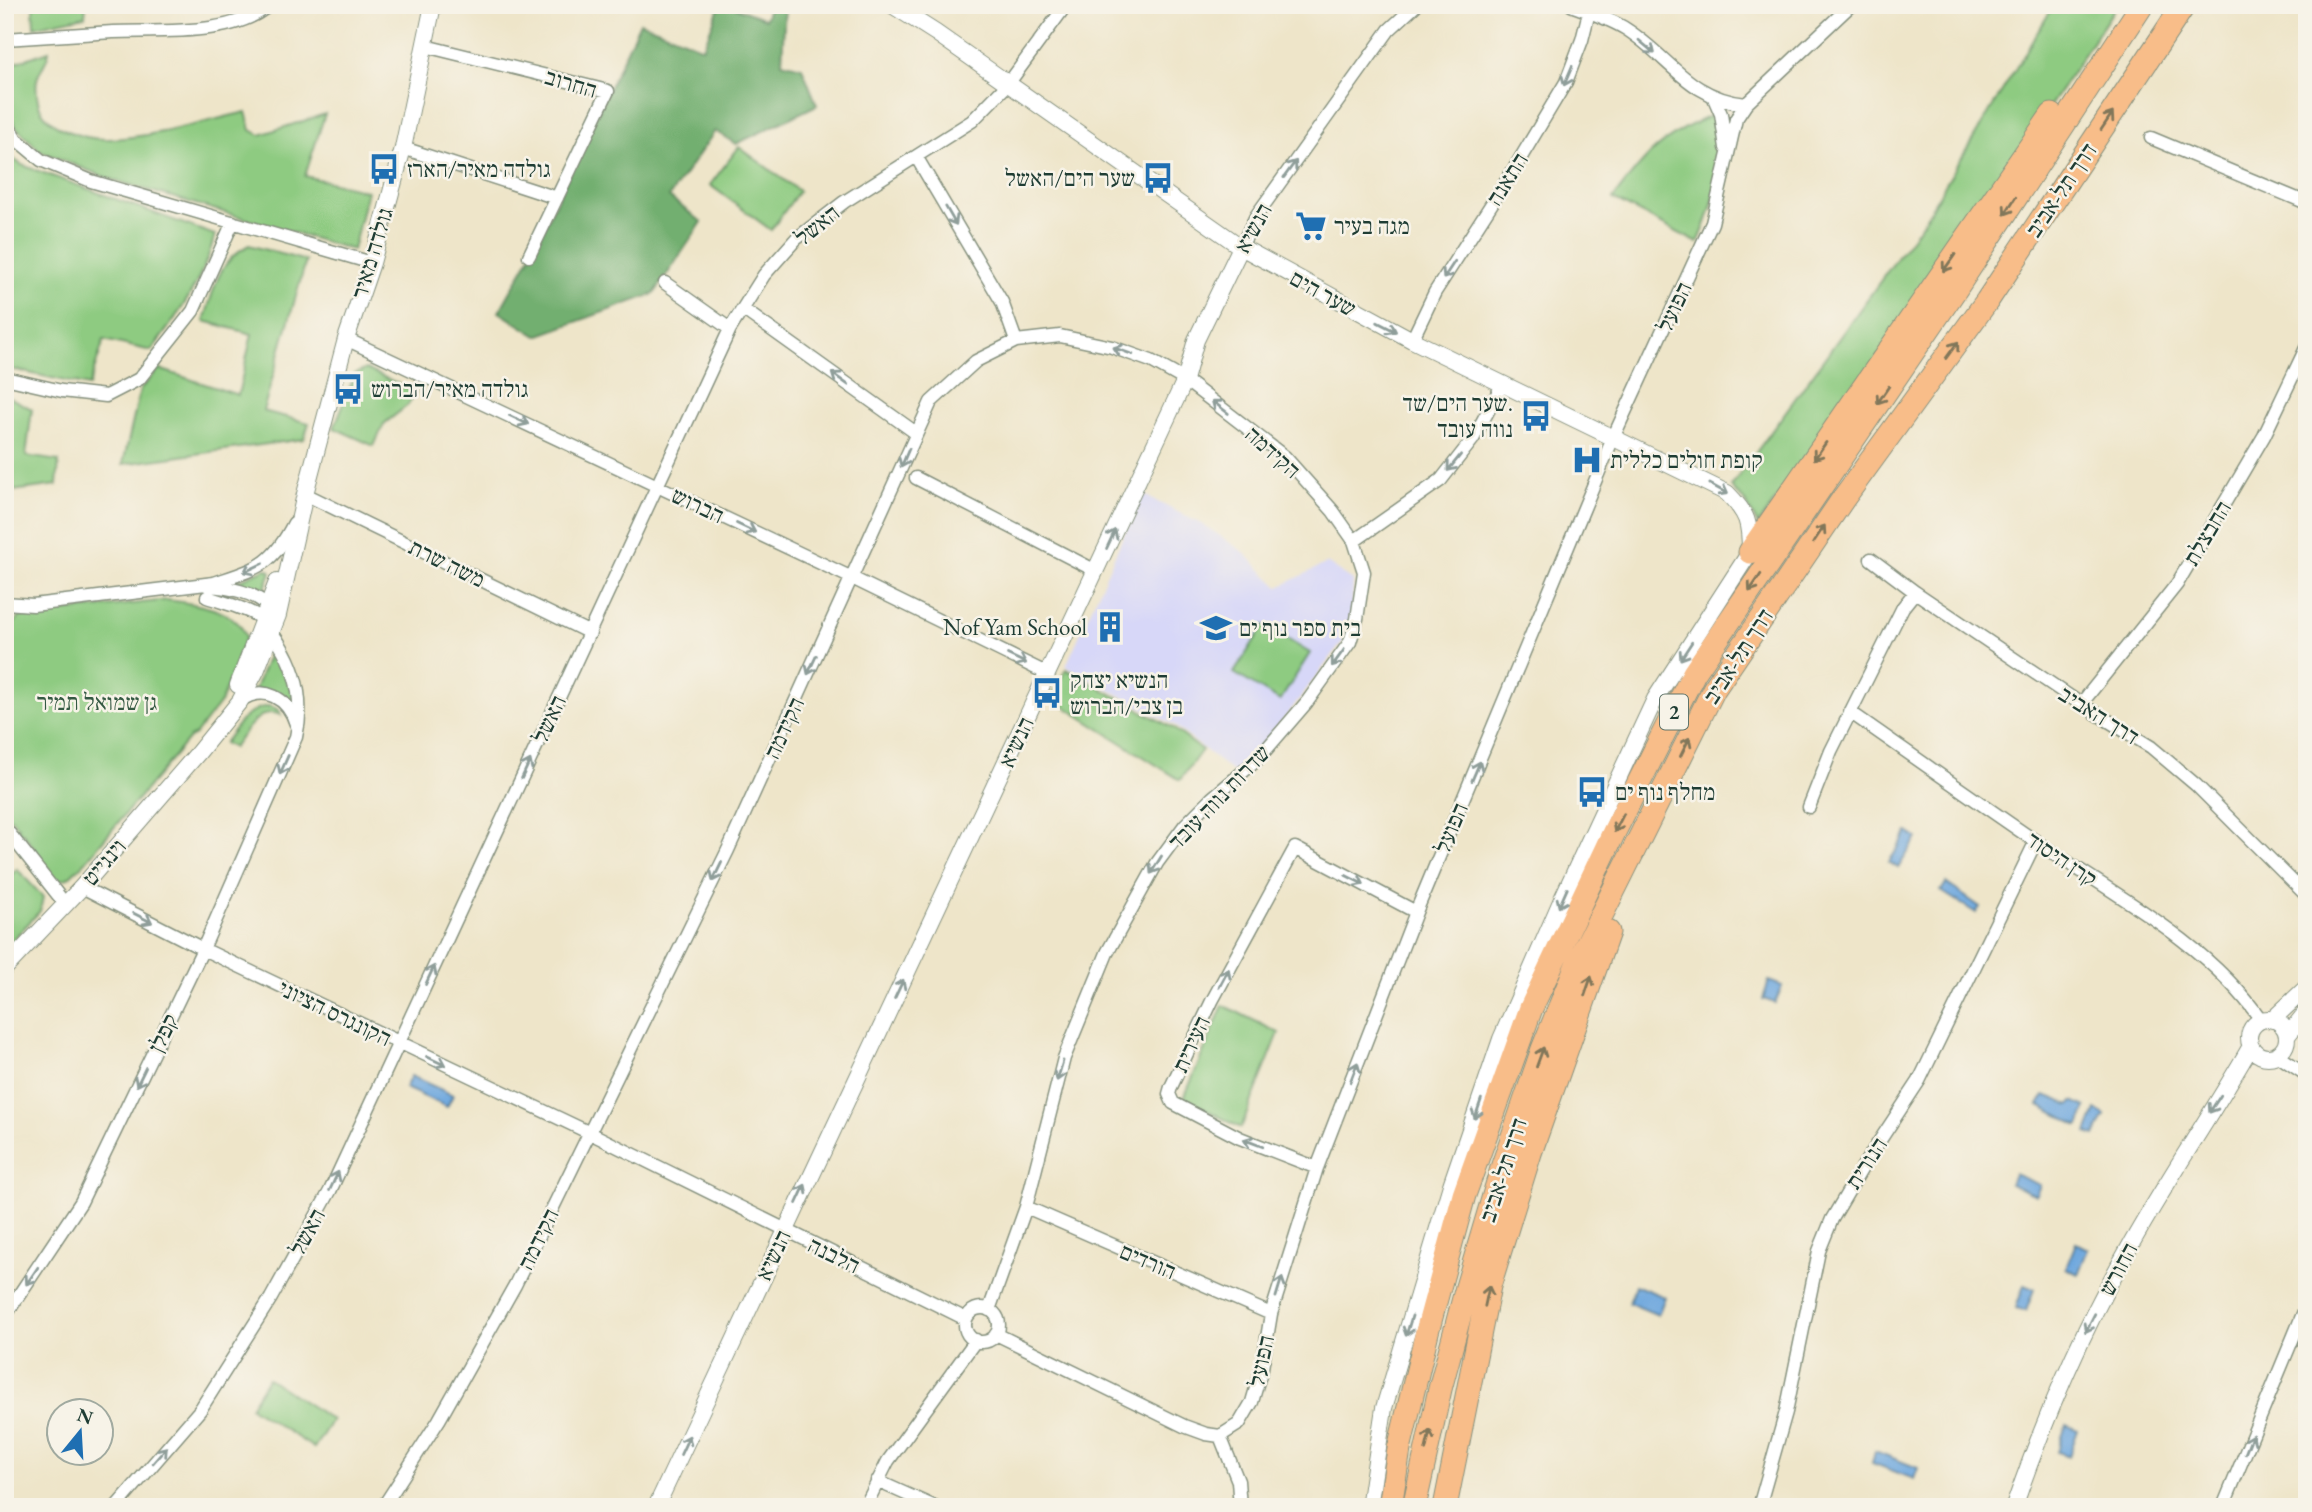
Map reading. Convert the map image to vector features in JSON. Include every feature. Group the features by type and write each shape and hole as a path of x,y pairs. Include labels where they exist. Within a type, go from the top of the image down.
{"highway":[{"path":"1750,552 2127,5"},
{"name":"דרך תל-אביב","path":"1390,1507 1402,1436 1464,1195 1531,1008 1614,832 1694,673 1955,290 2141,5"},
{"name":"דרך תל-אביב","path":"1415,1507 1440,1389 1503,1165 1543,1049 1578,962 1714,689 1843,499 1987,301 2184,5"},
{"path":"1445,1507 1489,1286 1530,1153 1645,831"}],"street":[{"name":"גולדה מאיר","path":"268,628 346,339 372,262 402,148 433,5"},
{"name":"שער הים","path":"892,5 1241,247 1412,340 1727,493 1744,510 1750,529 1750,552"},
{"name":"האשל","path":"116,1507 200,1410 271,1298 330,1191 730,329 764,275 796,239 844,202 972,121 1008,83 1066,5"},
{"name":"הנשיא","path":"656,1507 1185,380 1196,340 1256,216 1389,30 1416,5"},
{"path":"1571,5 1627,29 1682,76 1714,98 1746,104"},
{"name":"הפועל","path":"1220,1436 1239,1424 1252,1402 1262,1368 1271,1314 1317,1168 1416,912 1613,438 1712,223 1736,119 1746,104 1851,5"},
{"path":"5,39 114,32 189,31 228,24 263,8"},
{"name":"התאנה","path":"1412,340 1434,292 1514,169 1566,82 1589,12"},
{"name":"החרוב","path":"425,46 608,91 557,198"},
{"name":"הפועל","path":"1714,98 1721,114 1727,152"},
{"path":"5,121 11,142 41,160 91,181 372,262"},
{"path":"2151,138 2307,203"},
{"path":"402,148 557,198 529,256"},
{"path":"917,158 1002,302 1016,341"},
{"path":"5,378 62,391 106,396 139,379 193,311 233,222"},
{"path":"665,284 730,329"},
{"path":"744,310 916,433"},
{"name":"הקידמה","path":"383,1507 439,1420 509,1296 590,1133 728,850 931,402 976,360 1016,341 1060,335 1112,347 1151,361 1185,380 1285,457 1332,511 1353,541"},
{"name":"הברוש","path":"346,339 852,578 1048,674"},
{"name":"החבצלת","path":"2081,704 2176,584 2264,436 2307,346"},
{"path":"1353,541 1441,480 1474,439 1502,385"},
{"path":"916,478 1096,571"},
{"name":"גולדה מאיר","path":"268,628 304,497"},
{"name":"משה שרת","path":"304,497 590,633"},
{"path":"5,603 33,605 214,583 243,573 272,558 284,543 297,518"},
{"name":"שדרות נווה עובד","path":"989,1310 1026,1207 1064,1058 1107,953 1157,863 1185,825 1257,760 1307,702 1350,642 1357,620 1364,572 1353,541"},
{"path":"1368,1507 1384,1408 1451,1185 1501,1039 1562,898 1655,699 1750,552"},
{"name":"דרך האביב","path":"1871,559 1915,592 2081,704 2151,747 2196,785 2307,896"},
{"path":"197,585 242,593 262,601 268,628"},
{"path":"166,590 207,597 250,612 268,628"},
{"path":"1809,807 1830,751 1903,607 1915,592"},
{"name":"קפלן","path":"5,1316 81,1202 203,949 296,737 300,704 290,661 268,628 257,629 249,615 207,597"},
{"name":"וינגייט","path":"5,968 82,887 240,701 268,628"},
{"name":"וינגייט","path":"198,753 228,707 268,628"},
{"path":"240,701 248,695 267,694 284,702 293,714 296,737"},
{"name":"קרן היסוד","path":"1850,712 2202,956 2267,1020"},
{"path":"5,828 66,905"},
{"name":"הנורית","path":"1759,1507 1786,1412 1819,1251 1832,1219 1919,1081 2036,841"},
{"name":"העירית","path":"1317,1168 1240,1138 1173,1103 1169,1094 1212,1001 1295,848 1416,912"},
{"name":"הקונגרס הציוני","path":"82,887 398,1044 590,1133"},
{"path":"2307,987 2267,1020 2252,1028 2249,1041 2262,1056 2277,1055 2307,1075"},
{"path":"2287,1036 2307,1010"},
{"path":"2267,1020 2283,1026 2287,1036 2286,1045 2277,1055"},
{"name":"החורש","path":"2014,1507 2070,1363 2114,1276 2201,1125 2251,1046"},
{"name":"הלבנה","path":"590,1133 966,1319"},
{"name":"הורדים","path":"1026,1207 1271,1314"},
{"path":"2223,1507 2307,1304"},
{"path":"975,1309 989,1310 998,1323 996,1334 987,1340 976,1340 966,1330 966,1319 975,1309"},
{"path":"996,1334 1184,1426 1220,1436 1238,1481 1240,1507"},
{"path":"864,1507 888,1461 976,1340"},
{"path":"877,1481 935,1507"}],"shaded area":[{"name":"בית ספר נוף ים","path":"1142,494 1207,527 1242,551 1279,587 1327,563 1353,581 1352,616 1344,640 1257,754 1234,773 1174,725 1066,666"}],"green space":[{"path":"33,5 86,5 85,16 34,27"},
{"path":"720,5 729,5 765,19 770,5 785,5 782,62 802,67 817,105 736,144 715,131 669,197 702,222 654,294 537,336 499,312 530,257 640,22 703,48"},
{"path":"2054,5 2117,5 1959,243 1758,525 1747,504 1731,487 1921,225"},
{"path":"49,51 37,80 38,99 48,118 78,135 109,139 144,135 246,112 251,130 260,135 325,114 305,176 367,191 353,250 107,178 40,151 15,126 5,102 5,66"},
{"path":"1715,114 1717,180 1711,210 1698,243 1613,199 1635,170 1657,148 1682,130"},
{"path":"739,147 799,191 771,230 710,185"},
{"path":"5,153 22,165 215,235 204,268 189,296 151,351 104,340 89,386 5,368"},
{"path":"249,245 306,261 263,411 309,423 304,439 123,464 140,390 159,369 238,395 252,334 204,321 223,268 230,259"},
{"path":"366,369 416,392 408,405 384,424 374,446 334,428 355,374"},
{"path":"5,395 32,409 26,456 59,461 57,485 5,492"},
{"path":"265,569 271,572 263,593 231,586 231,584"},
{"name":"גן שמואל תמיר","path":"168,600 214,609 235,620 242,628 246,638 221,701 85,862 68,878 56,881 32,852 35,849 22,832 17,836 14,832 19,828 11,818 5,822 8,815 5,811 5,626 13,624 21,616"},
{"path":"1264,625 1310,653 1280,701 1234,673"},
{"path":"271,649 279,655 289,675 294,704 284,696 255,689"},
{"path":"1066,669 1173,728 1202,750 1180,780 1051,698"},
{"path":"270,706 279,710 281,715 273,713 259,717 233,748 224,743 249,714"},
{"path":"17,869 43,897 40,911 5,948 5,880"},
{"path":"1223,1005 1279,1033 1241,1128 1184,1098"},
{"path":"268,1378 332,1420 314,1448 250,1407"}],"water":[{"path":"1908,832 1917,838 1898,868 1889,862"},
{"path":"1946,883 1980,907 1976,913 1941,891"},
{"path":"1769,981 1782,986 1775,1003 1763,999"},
{"path":"411,1076 453,1095 447,1107 405,1088"},
{"path":"2045,1095 2070,1105 2073,1101 2086,1107 2079,1126 2039,1105"},
{"path":"2096,1110 2105,1115 2095,1136 2087,1133"},
{"path":"2014,1174 2040,1185 2036,1195 2010,1184"},
{"path":"2076,1243 2088,1249 2078,1274 2066,1268"},
{"path":"1635,1285 1665,1297 1658,1315 1629,1303"},
{"path":"2024,1285 2034,1289 2026,1311 2016,1308"},
{"path":"2066,1425 2078,1430 2069,1456 2057,1452"},
{"path":"1875,1451 1918,1468 1914,1479 1872,1463"}],"place":[{"name":"גולדה מאיר/הארז","path":"384,169"},
{"name":"שער הים/האשל","path":"1158,178"},
{"name":"מגה בעיר","path":"1311,226"},
{"name":"גולדה מאיר/הברוש","path":"348,389"},
{"name":"שער הים/שד. נווה עובד","path":"1536,416"},
{"name":"קופת חולים כללית","path":"1587,460"},
{"name":"Nof Yam School","path":"1110,627"},
{"name":"בית ספר נוף ים","path":"1216,628"},
{"name":"הנשיא יצחק בן צבי/הברוש","path":"1047,693"},
{"name":"מחלף נוף ים","path":"1592,792"}]}
